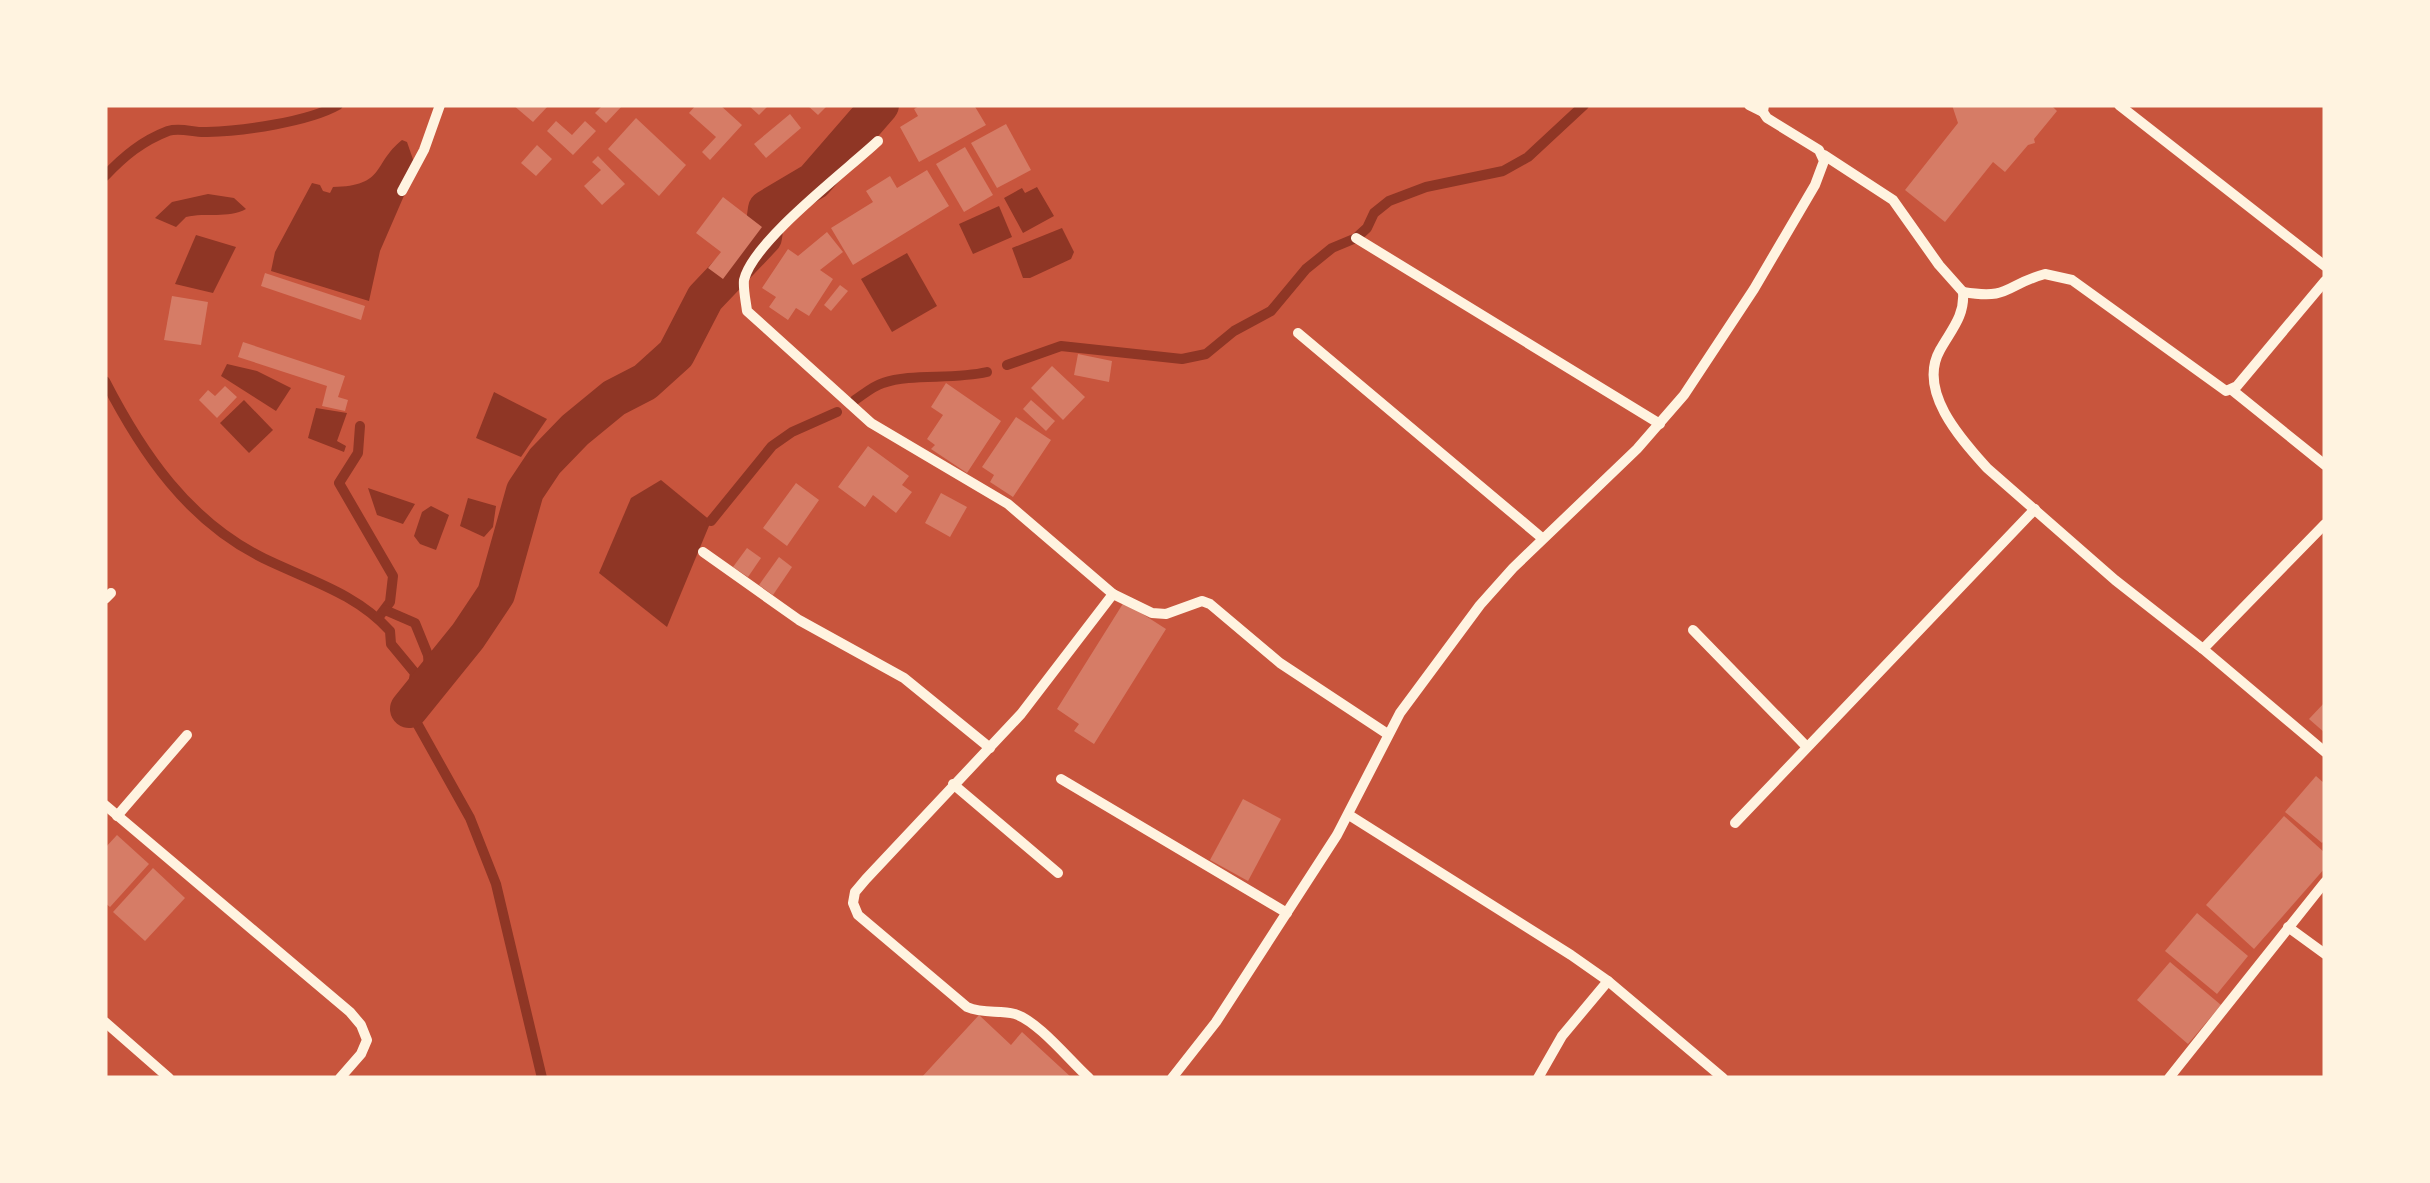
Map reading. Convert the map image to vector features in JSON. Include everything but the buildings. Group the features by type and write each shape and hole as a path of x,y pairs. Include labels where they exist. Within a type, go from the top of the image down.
{"street":[{"path":"402,191 424,150 440,105"},
{"path":"1748,105 1764,108 1780,128 1893,200 1962,292 2005,294 2044,274 2072,280 2213,385 2232,390 2325,464"},
{"path":"2119,105 2325,266"},
{"path":"878,142 783,227 754,260 744,281 748,311 871,423 1008,504 1113,594 1152,614 1166,614 1202,602 1210,604 1280,663 1386,733"},
{"path":"1172,1078 1216,1022 1349,815 1386,733 1480,605 1542,538 1660,424 1702,370 1815,185 1824,156"},
{"path":"1356,238 1660,424"},
{"path":"2232,390 2325,281"},
{"path":"1962,292 1958,322 1934,366 1936,391 1971,450 2114,580 2325,752"},
{"path":"1298,334 1542,538"},
{"path":"1735,823 2035,509"},
{"path":"2203,649 2325,524"},
{"path":"703,552 800,620 904,678 990,748"},
{"path":"1089,1078 1018,1015 979,1012 952,996 858,915 852,903 855,892 889,851 990,748 1043,686 1113,594"},
{"path":"1693,630 1806,745"},
{"path":"117,816 187,735"},
{"path":"1061,779 1287,913"},
{"path":"953,784 1058,873"},
{"path":"105,805 350,1012 367,1040 340,1078"},
{"path":"1349,815 1571,954 1723,1078"},
{"path":"2170,1078 2325,882"},
{"path":"2288,927 2325,954"},
{"path":"1538,1078 1562,1036 1608,982"},
{"path":"105,1022 169,1078"}],"shaded area":[{"path":"402,140 407,142 416,168 380,251 369,301 271,271 275,252 312,183 330,193 333,187 362,183"},
{"path":"1037,187 1054,216 1023,233 1004,198 1022,188 1025,193"},
{"path":"208,194 234,198 246,209 232,214 186,217 176,227 155,218 172,202"},
{"path":"999,206 1012,237 973,254 959,224"},
{"path":"1062,228 1074,252 1071,259 1023,278 1012,248"},
{"path":"196,235 236,247 213,293 175,284"},
{"path":"907,253 937,306 892,332 861,279"},
{"path":"227,364 257,371 291,388 276,411 221,376"},
{"path":"494,392 547,419 521,457 476,438"},
{"path":"244,400 273,430 249,453 220,423"},
{"path":"316,408 347,413 337,441 346,446 344,452 308,438"},
{"path":"661,480 711,521 667,627 599,573 631,498"},
{"path":"368,488 415,504 403,524 377,515"},
{"path":"468,498 496,506 493,527 484,537 460,526"},
{"path":"431,506 449,515 436,550 420,544 414,536 422,512"}],"waterway":[{"path":"105,176 134,150 168,131 256,128 293,121 338,105"},
{"path":"409,709 468,636 496,594 525,491 545,461 614,398 645,382 676,354 705,298 763,237 767,209 814,181 880,105"},
{"path":"1007,365 1061,346 1182,359 1206,354 1234,331 1271,311 1306,269 1332,248 1356,238 1367,228 1374,213 1389,201 1426,187 1503,171 1528,157 1584,105"},
{"path":"855,400 894,380 987,372"},
{"path":"105,381 151,459 212,525 263,558 347,597 390,631 391,644 415,673 409,709 470,818 496,884 542,1078"},
{"path":"711,521 772,446 792,432 837,412"},
{"path":"360,426 358,453 339,483 393,576 390,602 378,618"},
{"path":"385,610 415,623 428,655 430,681"}]}
